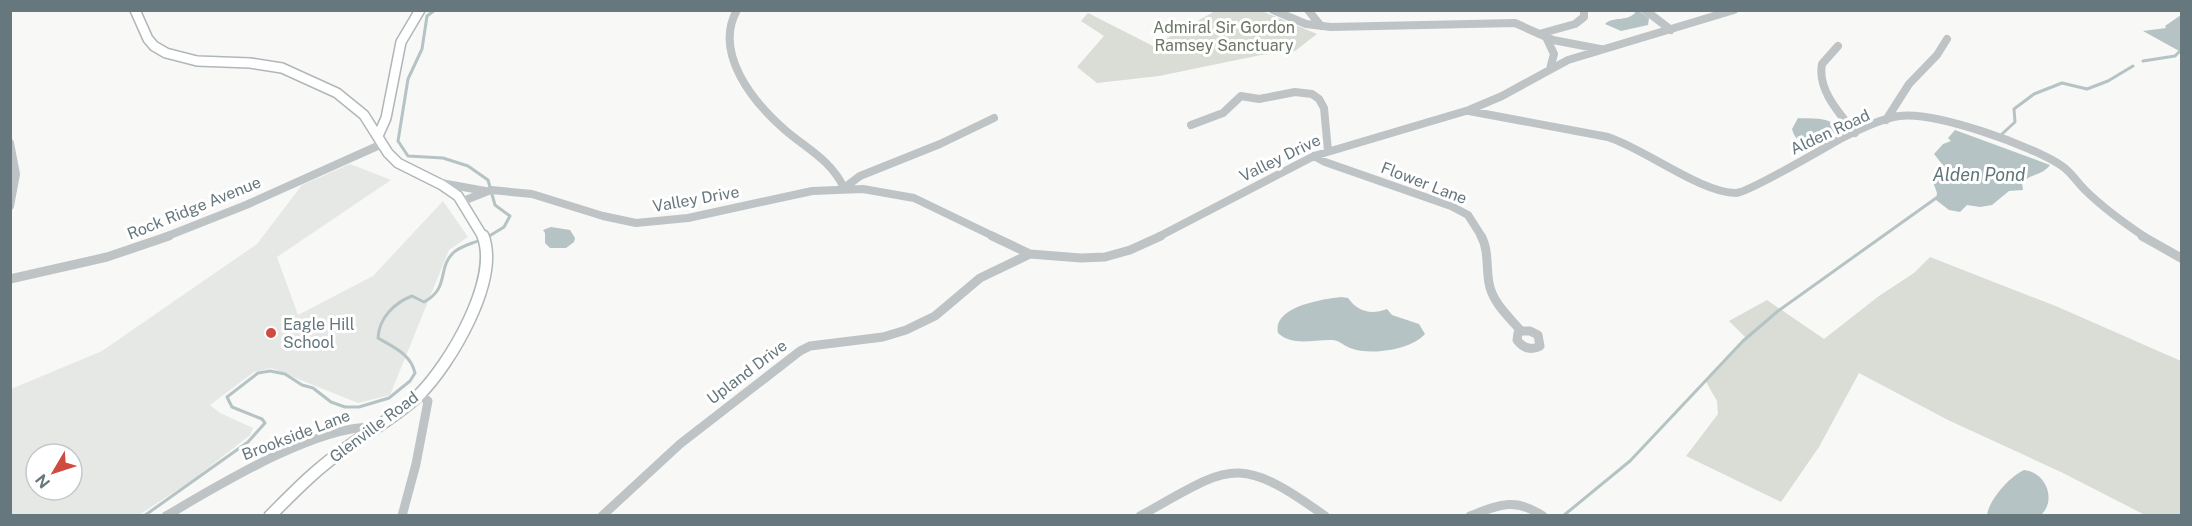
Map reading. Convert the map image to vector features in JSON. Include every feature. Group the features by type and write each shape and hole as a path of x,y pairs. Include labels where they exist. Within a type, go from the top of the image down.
{"main road":[{"name":"Glenville Road","path":"135,10 148,39 164,52 188,59 249,62 284,69 328,89 353,104 397,162 436,182 463,201 484,239 488,259 486,271 469,317 452,351 420,394 321,467 270,516"},
{"path":"380,140 401,42 420,10"}],"street":[{"path":"737,10 728,27 728,43 736,67 750,92 764,111 787,132 828,161 840,176 844,188"},
{"path":"1273,10 1306,24 1321,26 1508,23 1524,26 1543,35 1604,49"},
{"path":"1308,10 1321,26"},
{"path":"1543,35 1575,24 1584,17 1584,10"},
{"path":"1645,10 1671,30"},
{"name":"Valley Drive","path":"436,182 492,191 532,194 636,224 668,222 812,191 862,189 914,198 1030,254 1105,257 1130,250 1314,156 1469,110 1502,96 1568,60 1734,10"},
{"path":"1543,35 1554,54 1550,69"},
{"path":"1886,120 1909,84 1937,55 1947,39"},
{"path":"1838,46 1822,63 1821,79 1826,91 1855,133"},
{"path":"1191,125 1223,113 1241,96 1259,100 1286,92 1303,92 1315,97 1324,110 1325,143 1328,151"},
{"name":"Alden Road","path":"1469,110 1608,137 1626,143 1707,187 1731,193 1747,189 1855,133 1886,120 1901,116 1918,116 1945,121 2015,143 2048,157 2065,168 2092,196 2129,227 2167,252 2181,258"},
{"name":"Valley Drive","path":"844,188 860,176 940,144 994,118"},
{"name":"Rock Ridge Avenue","path":"10,279 77,266 167,236 212,219 380,140"},
{"path":"10,143 16,174 10,206"},
{"name":"Flower Lane","path":"1314,156 1325,162 1451,206 1468,215 1485,242 1489,286 1500,308 1521,331"},
{"path":"463,201 492,191"},
{"name":"Upland Drive","path":"602,516 680,444 800,351 810,346 883,337 906,330 935,316 980,278 1030,254"},
{"path":"402,516 416,464 428,401 420,394"},
{"name":"Brookside Lane","path":"166,516 234,475 265,460 330,435 364,426 375,427"},
{"path":"1140,516 1208,477 1233,472 1269,477 1325,516"},
{"path":"1470,516 1505,503 1515,502 1525,504 1543,516"}],"shaded area":[{"name":"Eagle Hill School","path":"350,164 391,180 277,257 298,315 373,276 443,201 468,237 449,250 390,395 358,403 271,368 254,372 210,405 220,413 253,428 250,435 194,479 139,515 11,515 11,389 102,351 257,244 302,185"}],"green space":[{"name":"Admiral Sir Gordon Ramsey Sanctuary","path":"1217,10 1262,11 1317,34 1295,51 1261,55 1159,76 1097,83 1077,67 1104,36 1081,21 1088,13 1153,46"},
{"path":"1930,257 2058,307 2181,361 2181,515 2145,515 2061,472 1948,420 1859,373 1819,447 1781,502 1686,456 1718,414 1717,401 1705,380 1745,337 1729,321 1767,300 1824,339 1879,296 1914,273"}],"water":[{"path":"1634,11 1639,11 1649,18 1648,25 1621,31 1605,24 1631,16 1635,13"},
{"path":"2181,15 2181,52 2143,31 2166,28 2165,26"},
{"path":"1798,118 1826,120 1838,129 1827,139 1806,144 1795,137 1792,129"},
{"name":"Alden Pond","path":"1955,130 2050,165 2044,171 2022,183 2023,190 2009,191 1992,205 1980,207 1967,205 1960,212 1949,210 1936,200 1937,193 1933,182 1946,169 1934,154 1943,144 1951,141 1948,138"},
{"path":"551,227 570,230 575,238 574,242 566,248 550,248 545,243 543,230"},
{"path":"1348,298 1365,311 1376,312 1387,309 1392,315 1419,324 1425,334 1419,340 1400,348 1368,351 1350,348 1333,340 1290,340 1278,333 1278,324 1290,311 1311,302"},
{"path":"2024,470 2038,476 2047,488 2046,509 2041,515 1987,515 2001,489"}],"waterway":[{"path":"435,10 427,16 422,49 408,79 398,141 408,156 443,158 468,166 488,180 495,205 510,216 504,227 486,238"},
{"path":"2143,61 2175,56 2182,49"},
{"path":"2002,134 2015,122 2014,109 2034,94 2062,83 2087,89 2108,81 2133,66"},
{"path":"1563,516 1630,461 1743,341 1778,311 1939,196"},
{"path":"144,516 248,442 265,423 262,419 232,407 227,397 258,373 270,371 285,374 302,385 313,388 331,402 345,407 359,407 389,398 410,381 415,373 413,366 401,352 378,338 381,324 389,312 405,299 412,296 424,302 432,297 440,285 445,265 453,253 480,240"}],"place":[{"name":"Eagle Hill School","path":"271,333"}]}
